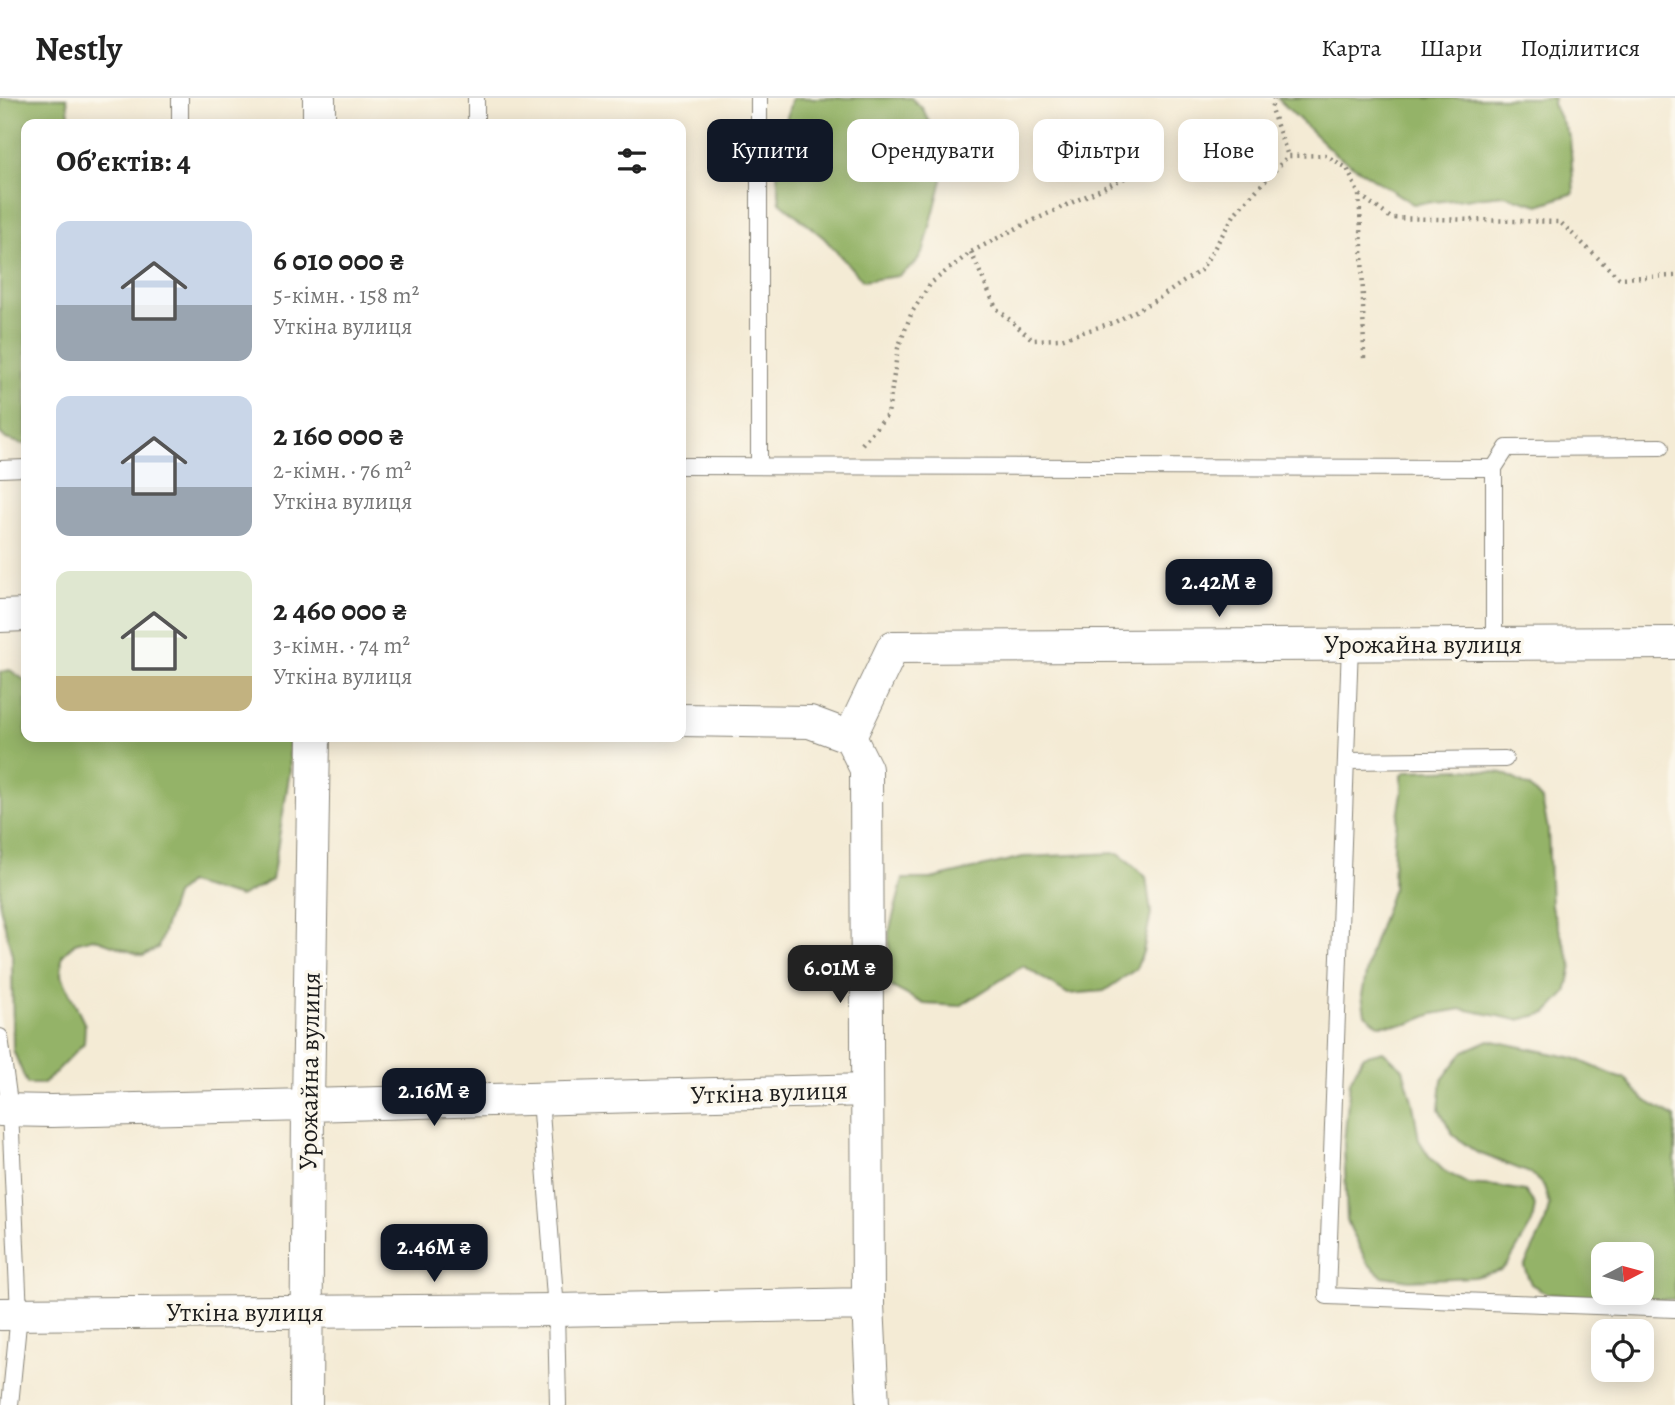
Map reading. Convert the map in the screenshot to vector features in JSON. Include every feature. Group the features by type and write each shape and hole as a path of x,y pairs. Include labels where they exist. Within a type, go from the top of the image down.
{"street":[{"path":"319,98 319,119"},
{"path":"0,616 21,615"},
{"name":"Урожайна вулиця","path":"850,737 893,647 1675,643"},
{"path":"686,720 810,722 850,737 866,769 869,1304 873,1405"},
{"name":"Урожайна вулиця","path":"306,1405 314,742"},
{"name":"Уткiна вулиця","path":"5,1110 867,1090"},
{"name":"Уткiна вулиця","path":"10,1314 556,1310 869,1304"}],"lane":[{"path":"180,98 180,119"},
{"path":"476,98 476,119"},
{"path":"759,98 759,466"},
{"path":"1494,644 1494,468 1507,448 1661,447"},
{"path":"686,466 1494,468"},
{"path":"0,469 21,468"},
{"path":"1350,644 1327,1296 1675,1309"},
{"path":"1346,761 1506,759"},
{"path":"0,1037 5,1110 10,1405"},
{"path":"540,1098 556,1310 558,1405"}],"path":[{"path":"1274,98 1271,109 1287,156"},
{"path":"971,252 996,308 1033,340 1061,339 1115,322 1161,297 1201,270 1236,212 1287,156 1325,155 1347,168 1359,195 1364,360"},
{"path":"843,466 888,414 898,348 912,312 932,283 971,252 1116,182"},
{"path":"1359,195 1391,218 1560,222 1619,278 1675,276"}],"green space":[{"path":"0,98 67,98 69,119 21,119 21,444 6,439 0,433"},
{"path":"911,98 923,109 928,119 847,119 847,182 941,182 924,250 914,265 898,276 863,281 824,238 780,202 778,182 833,182 833,119 787,119 791,100"},
{"path":"1277,98 1554,98 1553,104 1570,138 1574,193 1539,205 1504,195 1413,204 1335,154"},
{"path":"10,670 21,678 21,742 289,742 290,771 272,880 240,897 188,883 175,895 158,948 143,956 93,938 75,943 62,956 61,975 85,1025 84,1043 44,1084 27,1084 13,1050 12,955 0,906 0,672"},
{"path":"1464,769 1503,773 1530,787 1542,800 1548,829 1551,906 1572,966 1566,993 1547,1013 1518,1020 1462,1009 1433,1014 1408,1024 1379,1025 1365,1014 1362,995 1370,953 1393,888 1394,840 1402,793 1402,775 1407,771"},
{"path":"1119,853 1146,877 1151,913 1143,952 1136,969 1104,991 1068,994 1023,966 960,1006 924,1004 890,986 889,932 903,879 931,879 1023,857"},
{"path":"1489,1040 1574,1058 1625,1078 1643,1099 1675,1117 1675,1299 1654,1300 1654,1242 1591,1242 1591,1296 1548,1294 1531,1284 1524,1267 1545,1224 1549,1205 1544,1186 1530,1173 1476,1152 1453,1135 1439,1109 1442,1080 1464,1051"},
{"path":"1383,1051 1403,1069 1419,1140 1429,1156 1443,1170 1468,1184 1525,1191 1535,1205 1532,1223 1508,1264 1501,1270 1474,1277 1409,1280 1382,1276 1367,1263 1347,1221 1344,1143 1350,1081 1363,1056"}]}
